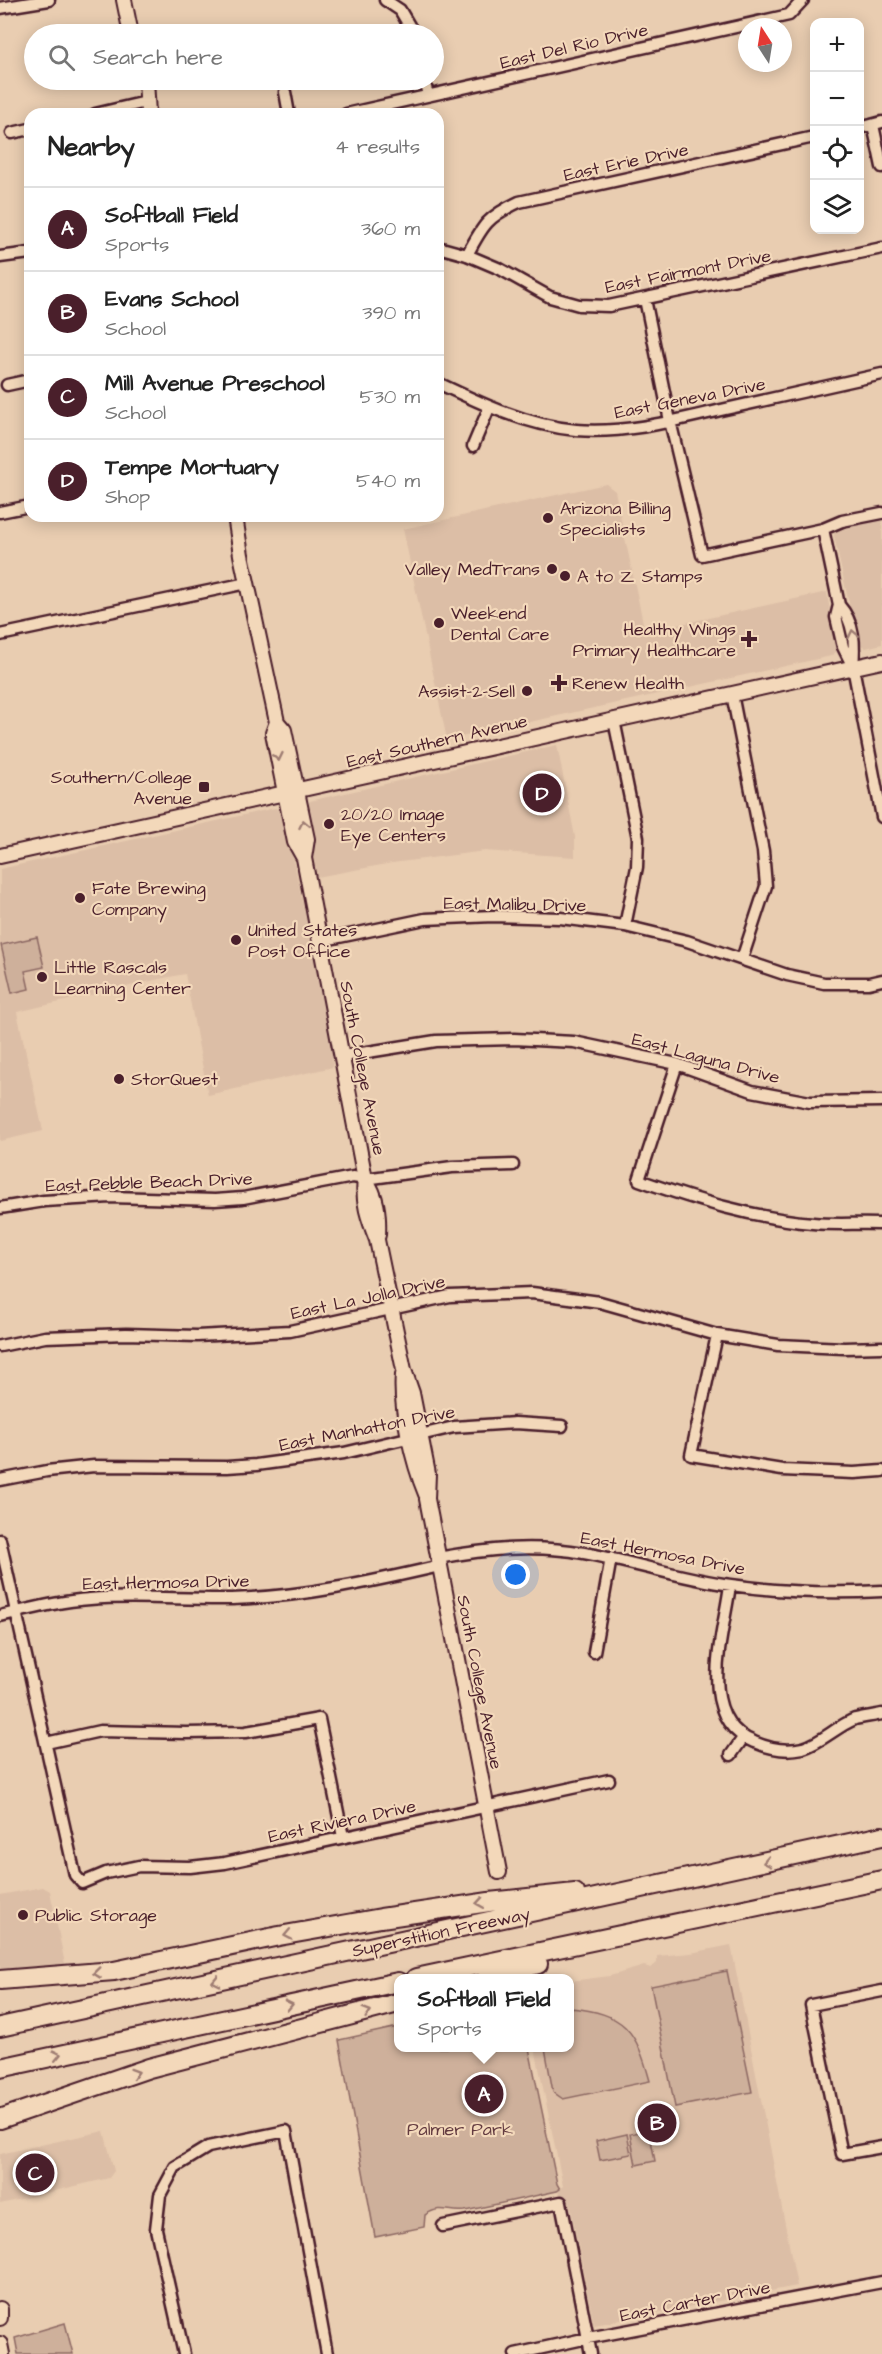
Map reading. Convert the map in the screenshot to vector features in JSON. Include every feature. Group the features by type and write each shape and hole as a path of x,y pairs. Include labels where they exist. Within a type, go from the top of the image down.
{"highway":[{"path":"824,1849 882,1826"},
{"name":"Superstition Freeway","path":"0,2027 882,1836"},
{"path":"435,1974 882,1881"},
{"path":"0,1980 114,1971 279,1936 381,1918 489,1902 664,1884"},
{"path":"501,1974 699,1919"},
{"path":"0,2068 394,1983"},
{"path":"0,2119 149,2068 394,2004"}],"street":[{"path":"0,8 49,0"},
{"path":"124,0 129,24"},
{"path":"385,0 400,10 408,24"},
{"name":"East Del Rio Drive","path":"372,108 789,15 803,0"},
{"path":"139,90 147,108"},
{"path":"146,90 147,108"},
{"path":"427,90 428,95"},
{"path":"285,92 288,108"},
{"path":"878,123 882,167"},
{"path":"12,133 24,130"},
{"name":"East Erie Drive","path":"467,255 480,231 496,213 519,202 810,138"},
{"name":"East Fairmont Drive","path":"444,249 467,255 500,269 550,297 579,305 609,306 882,248"},
{"path":"0,257 24,254"},
{"path":"645,299 670,421 702,555 823,529 842,521 882,513"},
{"name":"East Geneva Drive","path":"444,386 489,408 534,422 576,430 620,430 882,374"},
{"path":"7,385 24,381"},
{"path":"473,446 489,408"},
{"path":"0,512 24,507"},
{"name":"South College Avenue","path":"234,522 277,722 284,730 295,842 304,858 365,1179 373,1191 378,1218 377,1240 404,1370 401,1394 415,1436 418,1475 428,1498 499,1872"},
{"path":"823,529 840,605 849,616 855,643 853,667 882,817"},
{"path":"0,635 247,583"},
{"name":"East Southern Avenue","path":"0,856 882,661"},
{"path":"732,694 763,851 766,886 742,959"},
{"path":"614,720 638,838 637,867 625,926"},
{"name":"East Malibu Drive","path":"320,941 425,919 494,916 560,918 625,926 687,941 787,975 824,983 869,983 882,980"},
{"name":"East Laguna Drive","path":"343,1056 436,1041 514,1039 574,1042 677,1064 752,1091 810,1102 882,1101"},
{"path":"677,1064 639,1180 687,1197 752,1215 814,1223 882,1224"},
{"name":"East Pebble Beach Drive","path":"0,1208 44,1201 111,1197 233,1198 268,1194 353,1177 365,1179 452,1167 513,1165"},
{"name":"East La Jolla Drive","path":"0,1346 45,1337 126,1334 197,1336 290,1331 450,1296 532,1293 600,1302 717,1335 778,1345 882,1347"},
{"path":"717,1335 691,1455 782,1470 854,1473 882,1471"},
{"name":"East Manhatton Drive","path":"0,1480 47,1471 94,1466 227,1467 256,1465 335,1454 464,1426 515,1423 562,1426"},
{"path":"0,1540 46,1743 100,1731 246,1732 319,1719 344,1837"},
{"name":"East Hermosa Drive","path":"0,1616 89,1599 232,1599 297,1594 366,1582 439,1562 510,1548 557,1549 611,1558 730,1586 841,1593 882,1591"},
{"path":"594,1652 611,1558"},
{"path":"730,1586 717,1671 718,1699 729,1724 743,1738 774,1750 804,1748 855,1719 882,1714"},
{"path":"731,1755 743,1738"},
{"name":"East Riviera Drive","path":"46,1743 75,1875 82,1883 106,1873 140,1866 190,1867 225,1863 609,1780"},
{"path":"882,1991 812,2005 842,2154 882,2147"},
{"path":"184,2354 156,2229 160,2195 175,2167 208,2147 286,2131 327,2354"},
{"path":"443,2226 561,2202 591,2354"},
{"name":"East Carter Drive","path":"515,2354 882,2282"},
{"path":"0,2309 0,2318"},
{"path":"0,2344 2,2354"}],"shaded area":[{"path":"606,484 615,491 645,632 827,592 836,652 831,656 447,740 403,529 444,522 444,520"},
{"path":"882,519 882,644 866,648 858,643 833,532"},
{"path":"557,745 575,837 575,857 485,851 392,863 317,877 305,812 310,801"},
{"path":"275,808 284,815 335,1053 332,1059 333,1067 208,1095 185,974 164,978 17,1012 43,1131 0,1141 0,869"},
{"path":"43,1887 50,1891 65,1964 64,1969 0,1970 0,1895"},
{"path":"731,1945 797,2286 594,2325 570,2204 557,2191 563,2186 536,2052 574,2052 574,1980 610,1976 644,1966 651,1968 657,1963 657,1956 691,1953"},
{"path":"104,2131 114,2171 109,2178 0,2204 0,2154"}],"green space":[{"path":"37,937 44,967 25,971 29,989 12,993 1,945"},
{"path":"727,1971 752,2092 675,2107 651,1986"},
{"path":"574,2008 604,2014 625,2027 639,2049 650,2081 563,2099 553,2092 546,2052 574,2052"},
{"name":"Palmer Park","path":"394,2028 394,2052 530,2052 557,2184 560,2189 465,2211 436,2210 425,2215 424,2227 375,2237 339,2040"},
{"path":"649,2130 655,2161 636,2165 630,2134"},
{"path":"627,2134 631,2154 600,2160 596,2141"},
{"path":"65,2323 73,2354 18,2354 15,2338"}],"place":[{"name":"Arizona Billing Specialists","path":"548,518"},
{"name":"Valley MedTrans","path":"552,569"},
{"name":"A to Z Stamps","path":"565,576"},
{"name":"Weekend Dental Care","path":"439,623"},
{"name":"Healthy Wings Primary Healthcare","path":"749,639"},
{"name":"Renew Health","path":"559,683"},
{"name":"Assist-2-Sell","path":"527,691"},
{"name":"Southern/College Avenue","path":"204,787"},
{"name":"Tempe Mortuary","path":"542,793"},
{"name":"20/20 Image Eye Centers","path":"329,824"},
{"name":"Fate Brewing Company","path":"80,898"},
{"name":"United States Post Office","path":"236,940"},
{"name":"Little Rascals Learning Center","path":"42,977"},
{"name":"StorQuest","path":"119,1079"},
{"name":"Public Storage","path":"23,1915"},
{"name":"Softball Field","path":"484,2094"},
{"name":"Evans School","path":"657,2123"},
{"name":"Mill Avenue Preschool","path":"35,2173"}]}
